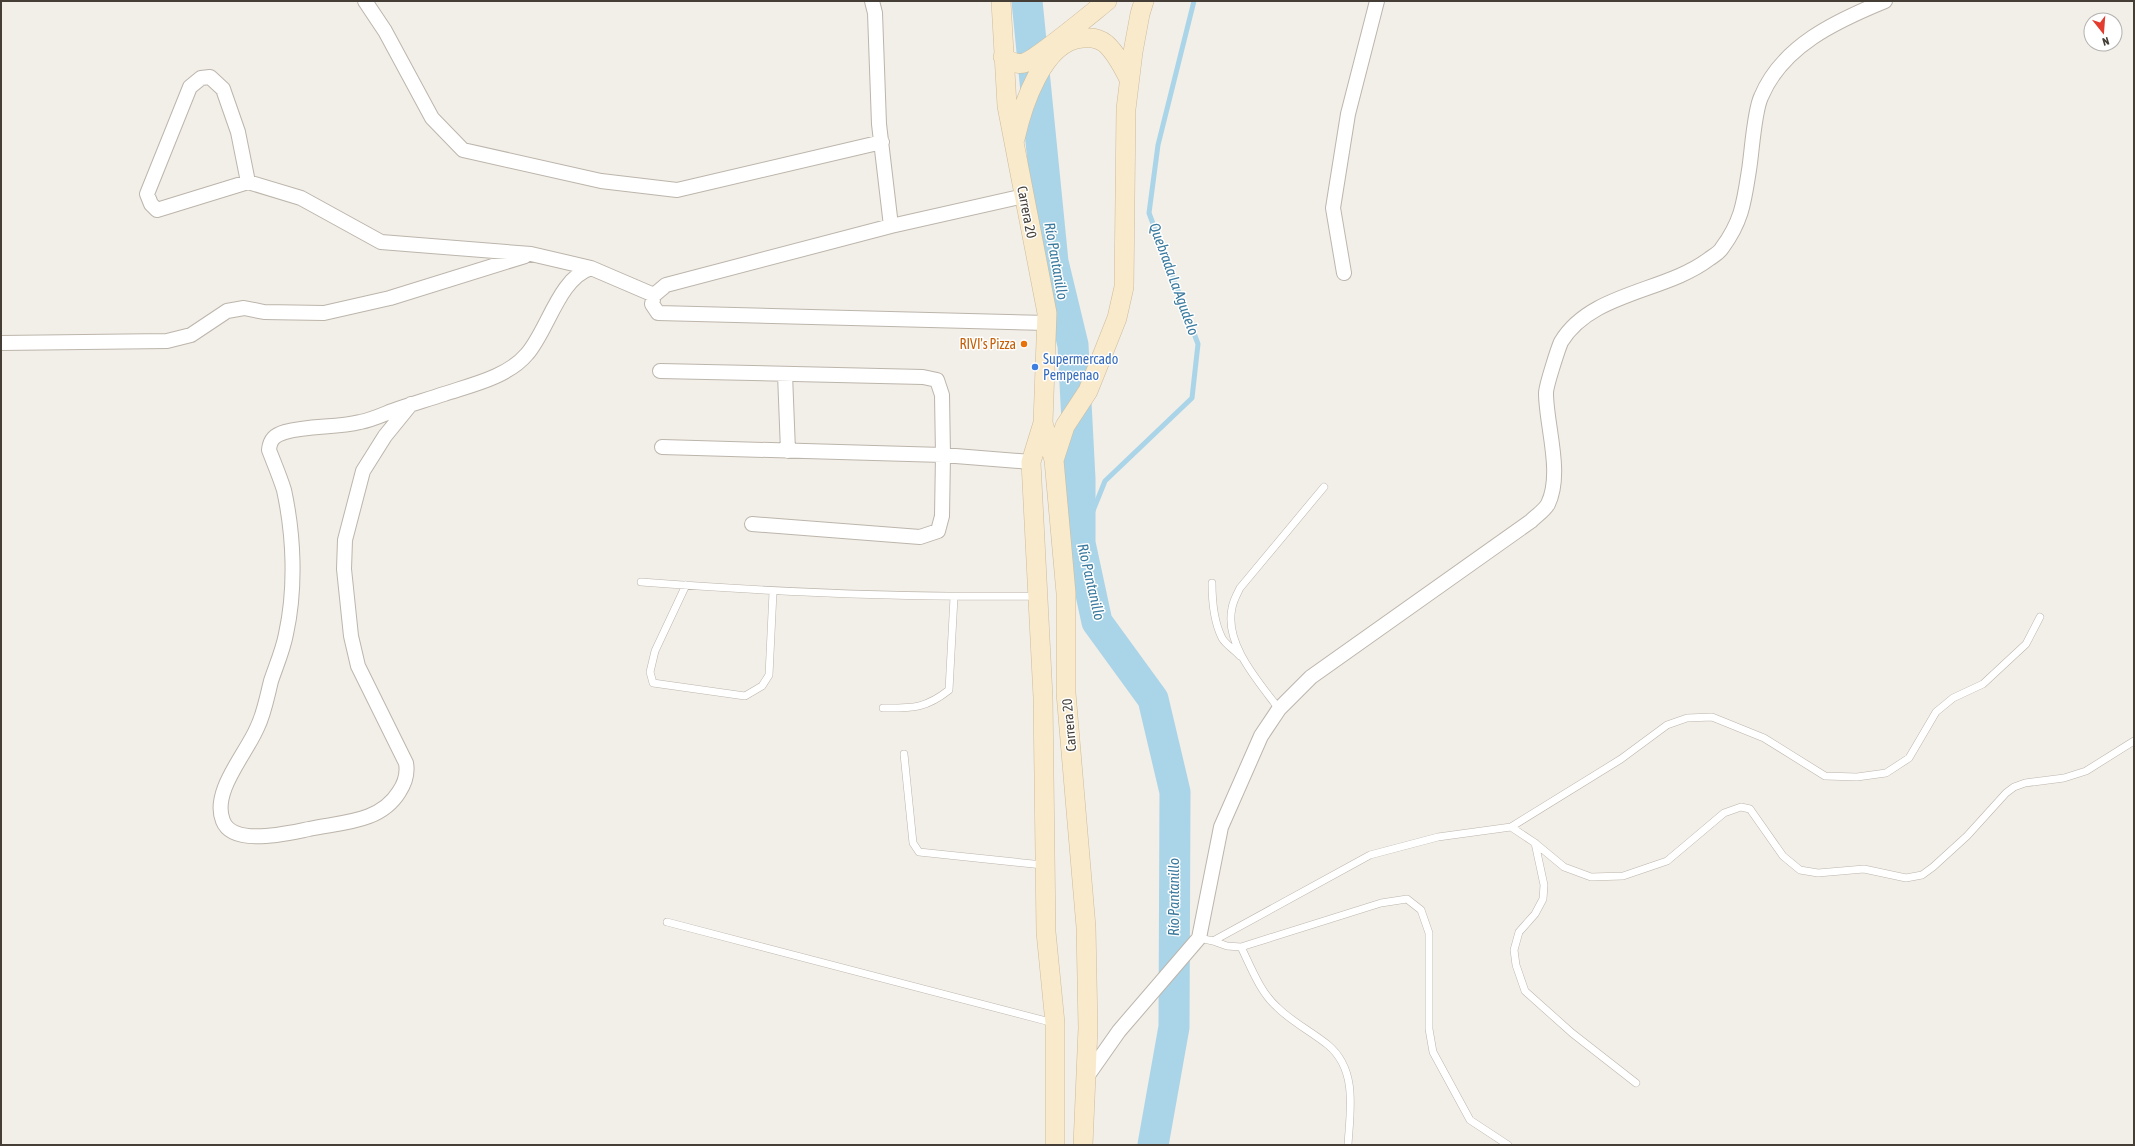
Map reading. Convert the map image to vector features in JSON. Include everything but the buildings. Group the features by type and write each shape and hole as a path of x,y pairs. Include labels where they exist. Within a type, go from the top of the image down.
{"main road":[{"name":"Carrera 20","path":"1001,1 1007,106 1047,323 1043,423 1031,462 1043,697 1046,932 1055,1023 1055,1145"},
{"path":"1003,57 1012,62 1024,63 1037,55 1107,1"},
{"path":"1054,460 1065,426 1088,391 1117,318 1124,287 1126,109 1129,79 1140,14 1144,1"},
{"path":"1014,144 1023,109 1036,80 1044,64 1059,48 1077,38 1093,37 1105,43 1119,59 1129,79"},
{"name":"Carrera 20","path":"1043,423 1054,460 1066,594 1066,693 1086,927 1088,1028 1083,1145"}],"street":[{"path":"365,1 385,31 432,118 463,150 600,181 677,190 882,142"},
{"path":"872,1 875,13 879,124 891,226"},
{"path":"1086,1079 1119,1030 1195,943 1221,827 1261,736 1279,709 1311,677 1531,521 1548,505 1553,483 1552,436 1546,391 1561,343 1586,317 1616,299 1694,271 1720,250 1735,230 1743,207 1760,98 1776,68 1811,38 1854,14 1885,1"},
{"path":"1344,273 1332,208 1348,114 1377,2"},
{"path":"248,182 238,132 223,90 210,77 201,78 190,87 147,194 151,204 157,210 248,182 301,198 381,242 531,254 591,268 654,295"},
{"path":"1024,196 891,226 666,285 654,295 652,304 658,313 1047,323"},
{"path":"1,343 167,342 191,335 227,311 244,308 264,312 324,313 390,298 531,254"},
{"path":"411,404 385,436 363,471 345,540 344,569 350,630 358,666 406,764 407,776 402,788 394,801 385,809 360,819 266,837 242,834 230,830 223,822 221,814 220,806 222,793 258,728 286,635 292,593 287,513 284,490 269,450 269,443 273,438 285,432 361,422 411,404 467,386 507,371 527,354 546,326 562,294 582,271 591,268"},
{"path":"660,371 923,376 936,380 942,395 943,455 942,516 938,531 920,537 752,524"},
{"path":"785,374 788,451"},
{"path":"662,447 943,455 1031,462"}],"lane":[{"path":"1240,656 1232,625 1232,608 1240,588 1324,487"},
{"path":"641,582 773,592 954,597 1038,596"},
{"path":"1212,583 1212,600 1216,621 1223,639 1240,656 1279,709"},
{"path":"686,585 655,651 650,672 653,683 745,696 762,686 769,675 773,592"},
{"path":"883,708 914,708 934,701 949,690 954,597"},
{"path":"1195,943 1213,941 1370,855 1438,837 1511,827 1621,759 1666,725 1687,718 1712,717 1764,738 1825,776 1857,778 1886,773 1909,758 1936,712 1953,698 1983,684 2026,644 2040,617"},
{"path":"1511,827 1535,843 1564,867 1591,877 1623,876 1667,861 1724,813 1741,807 1750,809 1783,856 1800,870 1818,873 1864,869 1906,878 1922,875 1934,867 1967,836 2006,793 2014,787 2025,783 2064,778 2086,771 2134,741"},
{"path":"904,754 913,843 919,852 1046,865"},
{"path":"1535,843 1544,885 1543,899 1535,914 1519,932 1514,950 1516,966 1525,991 1572,1033 1636,1082"},
{"path":"1213,941 1227,946 1241,948 1381,903 1407,899 1421,910 1429,933 1429,1029 1433,1052 1470,1120 1508,1145"},
{"path":"667,922 1055,1023"},
{"path":"1241,948 1260,984 1276,1007 1330,1046 1345,1067 1351,1093 1348,1145"}],"waterway":[{"name":"Río Pantanillo","path":"1027,1 1053,262 1073,345 1080,479 1080,543 1097,622 1153,699 1175,792 1174,1027 1153,1145"},
{"name":"Quebrada La Agudelo","path":"1080,543 1105,481 1192,398 1198,344 1149,213 1158,145 1194,1"}],"place":[{"name":"RIVI's Pizza","path":"1024,344"},
{"name":"Supermercado Pempenao","path":"1035,367"}]}
